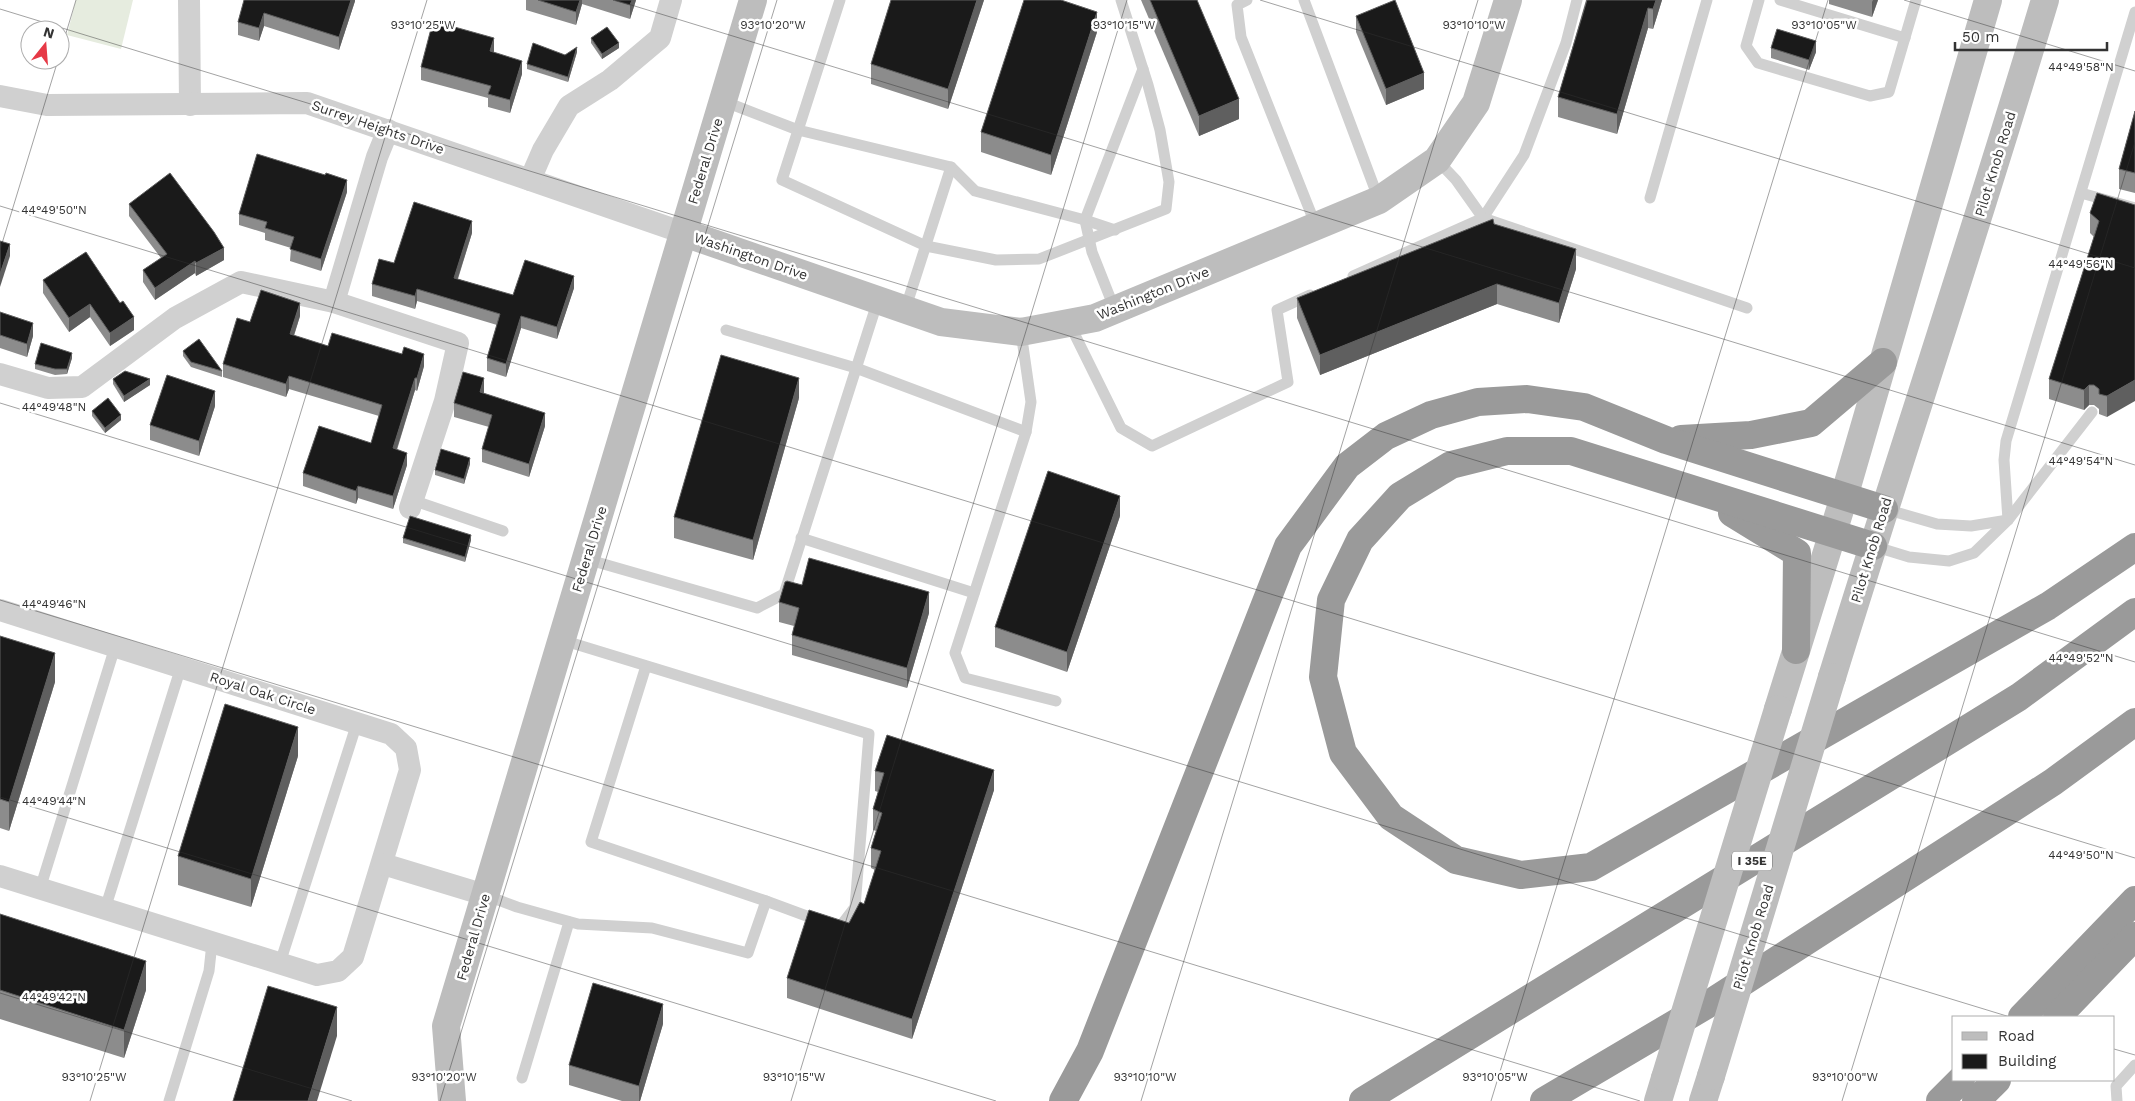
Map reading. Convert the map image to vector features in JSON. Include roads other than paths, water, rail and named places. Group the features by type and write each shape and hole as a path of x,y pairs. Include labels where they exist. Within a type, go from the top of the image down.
{"highway":[{"path":"1666,440 1751,435 1811,423 1883,362"},
{"path":"1063,1101 1090,1051 1288,546 1347,466 1386,436 1430,415 1478,402 1526,399 1584,407 1666,440 1884,509"},
{"path":"1873,546 1571,451 1508,451 1451,466 1400,496 1360,540 1331,600 1323,677 1343,753 1391,817 1456,860 1522,874 1592,867 2048,606 2135,547"},
{"path":"1697,491 1797,553 1796,650"},
{"name":"I 35E","path":"1362,1101 2019,697 2135,612"},
{"path":"1544,1101 1715,1000 2053,782 2135,722"},
{"path":"2023,1016 2135,900"},
{"path":"2059,1016 2135,936"},
{"path":"1940,1101 1960,1081"},
{"path":"1976,1101 1996,1081"}],"main road":[{"name":"Federal Drive","path":"452,1101 446,1026 753,0"},
{"name":"Washington Drive","path":"684,233 942,322 1021,332 1095,318 1379,200 1437,160 1476,103 1508,0"},
{"path":"1658,1101 1844,497 1988,0"},
{"name":"Pilot Knob Road","path":"1707,1089 1884,509 1995,167 2045,0"}],"street":[{"path":"189,0 190,105"},
{"path":"530,180 543,150 570,106 610,80 660,38 671,0"},
{"name":"Surrey Heights Drive","path":"0,96 47,105 190,105 207,102 308,103 684,233"},
{"path":"334,302 377,158 388,130"},
{"path":"0,374 48,388 82,387 175,318 241,282 334,302 458,343 445,401 411,504"},
{"name":"Royal Oak Circle","path":"0,610 391,734 406,748 410,770 383,864 353,957 338,971 317,975 0,876"},
{"path":"383,864 485,895"}],"lane":[{"path":"840,0 782,180 926,246 996,260 1039,259 1090,241 1166,209 1169,182 1160,130 1121,0"},
{"path":"1247,0 1237,5 1241,37 1316,226"},
{"path":"1304,0 1379,200"},
{"path":"1340,282 1483,218 1524,155 1566,43 1577,0"},
{"path":"1650,198 1707,0"},
{"path":"1760,0 1746,46 1758,62 1870,96 1889,92 1916,0"},
{"path":"1780,0 1905,38"},
{"path":"2008,520 2004,460 2006,441 2135,12"},
{"path":"1115,310 1092,252 1085,220 1143,69"},
{"path":"723,101 798,130 951,168 975,192 1085,220 1115,230"},
{"path":"1437,160 1456,180 1483,218 1747,308"},
{"path":"905,310 951,168"},
{"path":"2080,193 2135,208"},
{"path":"1069,323 1121,428 1152,446 1288,382 1277,310 1322,290"},
{"path":"586,559 758,608 784,594 878,300"},
{"path":"726,330 856,368 1026,432"},
{"path":"1021,332 1031,402 1026,432 954,653 965,678 1056,701"},
{"path":"1873,546 1910,557 1949,561 1974,552 2008,520 2092,412"},
{"path":"411,504 503,531"},
{"path":"1884,509 1937,524 1971,526 2008,520"},
{"path":"801,538 974,593"},
{"path":"562,640 869,734 855,907 839,928 592,842 646,666"},
{"path":"40,889 115,647"},
{"path":"105,909 181,667"},
{"path":"280,963 357,723"},
{"path":"485,895 517,907 578,924 652,928 748,953 766,901"},
{"path":"522,1078 569,922"},
{"path":"169,1101 209,971 212,943"},
{"path":"2116,1101 2116,1086 2135,1064"}]}
